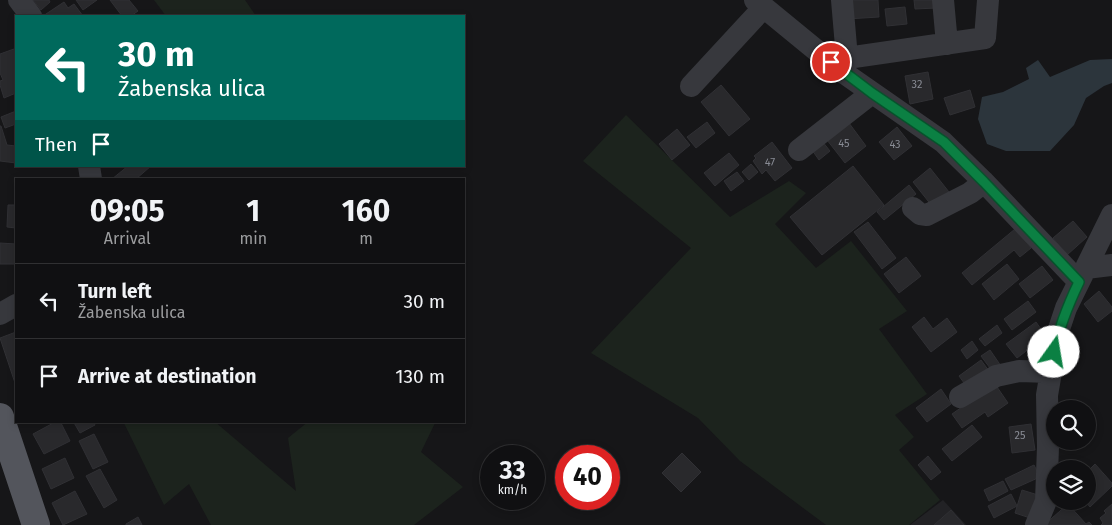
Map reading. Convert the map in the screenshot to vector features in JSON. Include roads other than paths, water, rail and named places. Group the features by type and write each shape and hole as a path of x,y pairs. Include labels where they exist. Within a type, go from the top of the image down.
{"main road":[{"path":"0,417 36,525"}],"street":[{"path":"19,0 30,15"},
{"path":"842,0 845,66"},
{"path":"943,0 947,44"},
{"path":"845,66 947,44 985,38 988,0"},
{"path":"691,86 760,4 845,66 872,93 944,142 1082,275"},
{"path":"799,150 872,93"},
{"path":"913,208 920,214 927,215 970,193 984,182"},
{"path":"1036,525 1046,501 1048,395 1050,372 1058,332 1066,308 1112,215"},
{"path":"1082,275 1112,266"},
{"path":"0,314 15,306"},
{"path":"960,398 996,376 1019,371 1050,372"}]}
